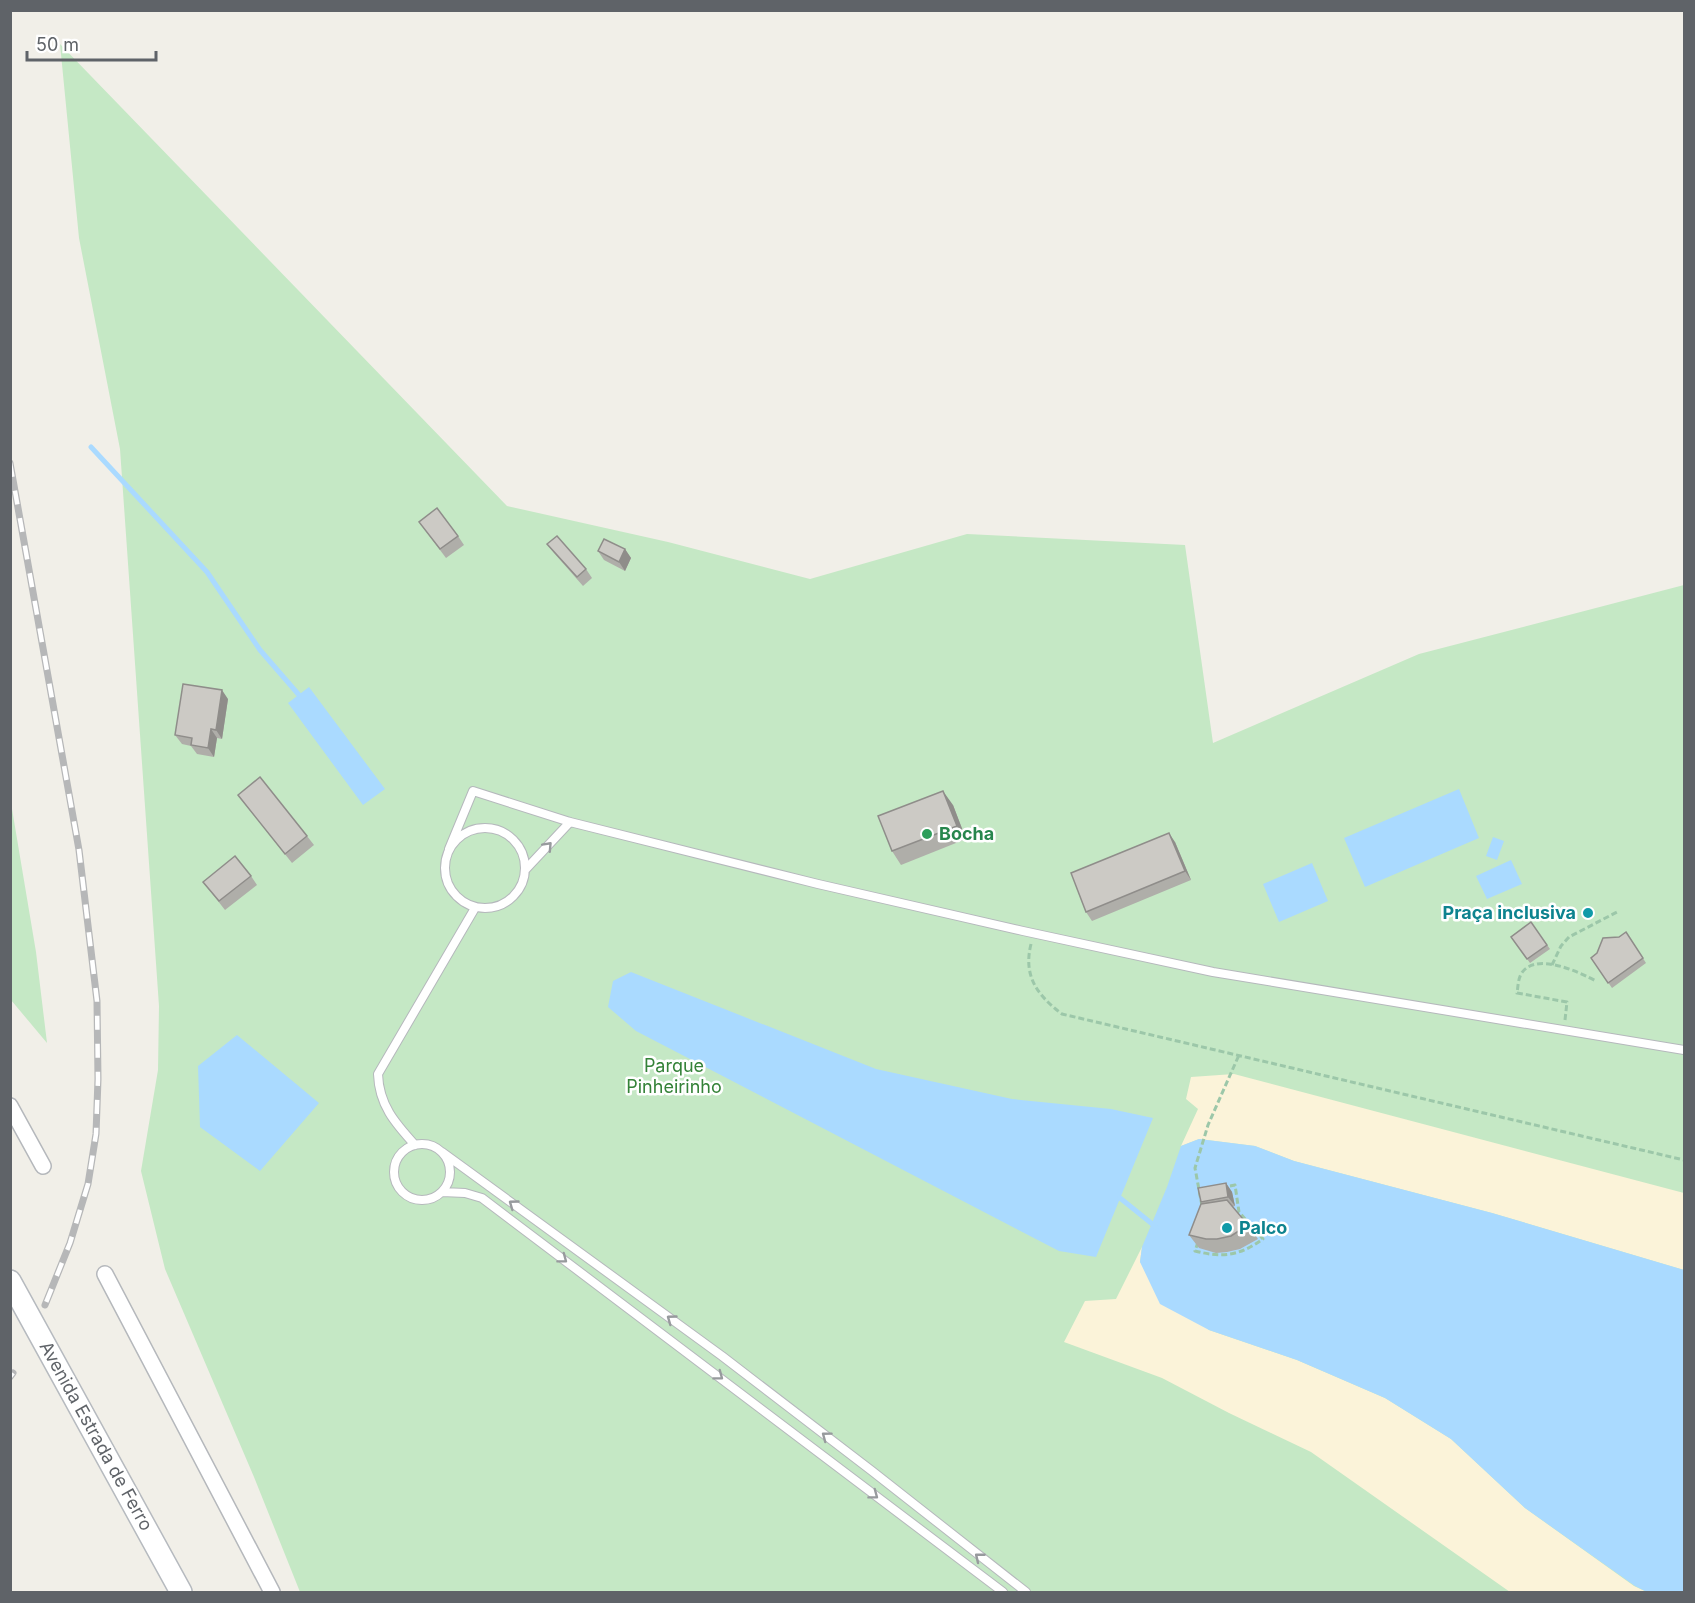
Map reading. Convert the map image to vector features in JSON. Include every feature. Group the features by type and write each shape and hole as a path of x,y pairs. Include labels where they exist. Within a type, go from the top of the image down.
{"main road":[{"name":"Avenida Estrada de Ferro","path":"10,1281 181,1593"}],"street":[{"path":"10,1106 43,1166"},
{"path":"105,1274 272,1593"}],"lane":[{"path":"570,822 526,869 521,887 509,901 493,908 475,908 459,899 448,884 444,867 473,791 570,822 807,882 1034,934 1213,972 1684,1050"},
{"path":"449,849 461,835 477,828 495,828 512,837 522,851 526,869"},
{"path":"415,1145 387,1111 379,1089 378,1074 475,908"},
{"path":"442,1152 450,1165 449,1180 442,1192 429,1200 415,1200 402,1192 395,1179 395,1164 402,1152 415,1145 430,1145 442,1152 722,1356 1026,1593"},
{"path":"442,1192 465,1193 482,1198 1003,1593"}],"path":[{"path":"1552,965 1561,946 1569,937 1617,912"},
{"path":"1034,934 1028,957 1032,983 1048,1003 1062,1014 1684,1160"},
{"path":"1564,1030 1567,1002 1517,993 1522,972 1540,964 1562,966 1596,981"},
{"path":"1203,1215 1195,1168 1209,1125 1239,1055"},
{"path":"1198,1241 1195,1251 1213,1255 1230,1255 1247,1250 1263,1239 1239,1212 1235,1185 1217,1188"},
{"path":"1199,1191 1208,1190"},
{"path":"1230,1210 1239,1209"}],"green space":[{"name":"Parque Pinheirinho","path":"60,44 507,506 668,542 810,579 967,534 1185,545 1213,743 1419,654 1684,585 1684,1592 300,1592 254,1477 165,1269 141,1171 158,1070 159,1006 120,449 79,238"},
{"path":"11,803 36,952 47,1043 11,1000"}],"sand":[{"path":"1234,1074 1684,1193 1684,1270 1492,1213 1294,1161 1255,1146 1199,1139 1181,1146 1198,1109 1186,1099 1191,1077"},
{"path":"1142,1247 1140,1262 1209,1330 1297,1360 1385,1398 1451,1439 1525,1508 1634,1586 1647,1592 1510,1592 1311,1452 1162,1378 1064,1342 1085,1301 1116,1299"}],"water":[{"path":"309,687 385,789 363,805 288,703"},
{"path":"1459,789 1479,838 1365,887 1344,838"},
{"path":"1493,837 1504,841 1497,860 1486,856"},
{"path":"1511,860 1522,884 1487,899 1476,876"},
{"path":"1312,863 1328,901 1279,922 1263,884"},
{"path":"631,972 876,1069 1012,1099 1111,1109 1153,1118 1096,1257 1059,1251 636,1031 608,1007 613,981"},
{"path":"237,1035 319,1103 260,1171 200,1127 198,1066"},
{"path":"1199,1139 1255,1146 1294,1161 1492,1213 1684,1270 1684,1592 1647,1592 1635,1586 1525,1508 1451,1439 1385,1398 1297,1360 1209,1330 1160,1304 1140,1262 1142,1247 1181,1146"}],"building":[{"path":"437,508 458,536 440,549 419,522"},
{"path":"557,536 586,569 577,577 547,544"},
{"path":"604,539 625,549 619,562 598,551"},
{"path":"183,684 222,690 216,730 211,729 208,748 191,745 192,738 175,735"},
{"path":"260,777 307,836 285,854 238,795"},
{"path":"943,791 957,826 892,851 878,816"},
{"path":"1169,833 1185,871 1086,912 1071,873"},
{"path":"235,856 251,876 219,901 203,882"},
{"path":"1531,922 1547,945 1527,959 1511,937"},
{"path":"1626,932 1643,958 1608,983 1591,958 1597,953 1603,938 1619,937"},
{"path":"1226,1183 1228,1197 1201,1202 1198,1188"},
{"path":"1227,1200 1248,1225 1231,1236 1217,1239 1189,1235 1201,1204"}],"waterway":[{"path":"91,447 207,572 260,650 299,695"},
{"path":"1120,1198 1156,1227"}],"railway":[{"path":"10,463 79,850 97,1001 96,1134 88,1184 70,1243 45,1305"},
{"path":"10,1377 13,1373"}],"place":[{"name":"Bocha","path":"927,834"},
{"name":"Praça inclusiva","path":"1588,913"},
{"name":"Palco","path":"1227,1228"}]}
